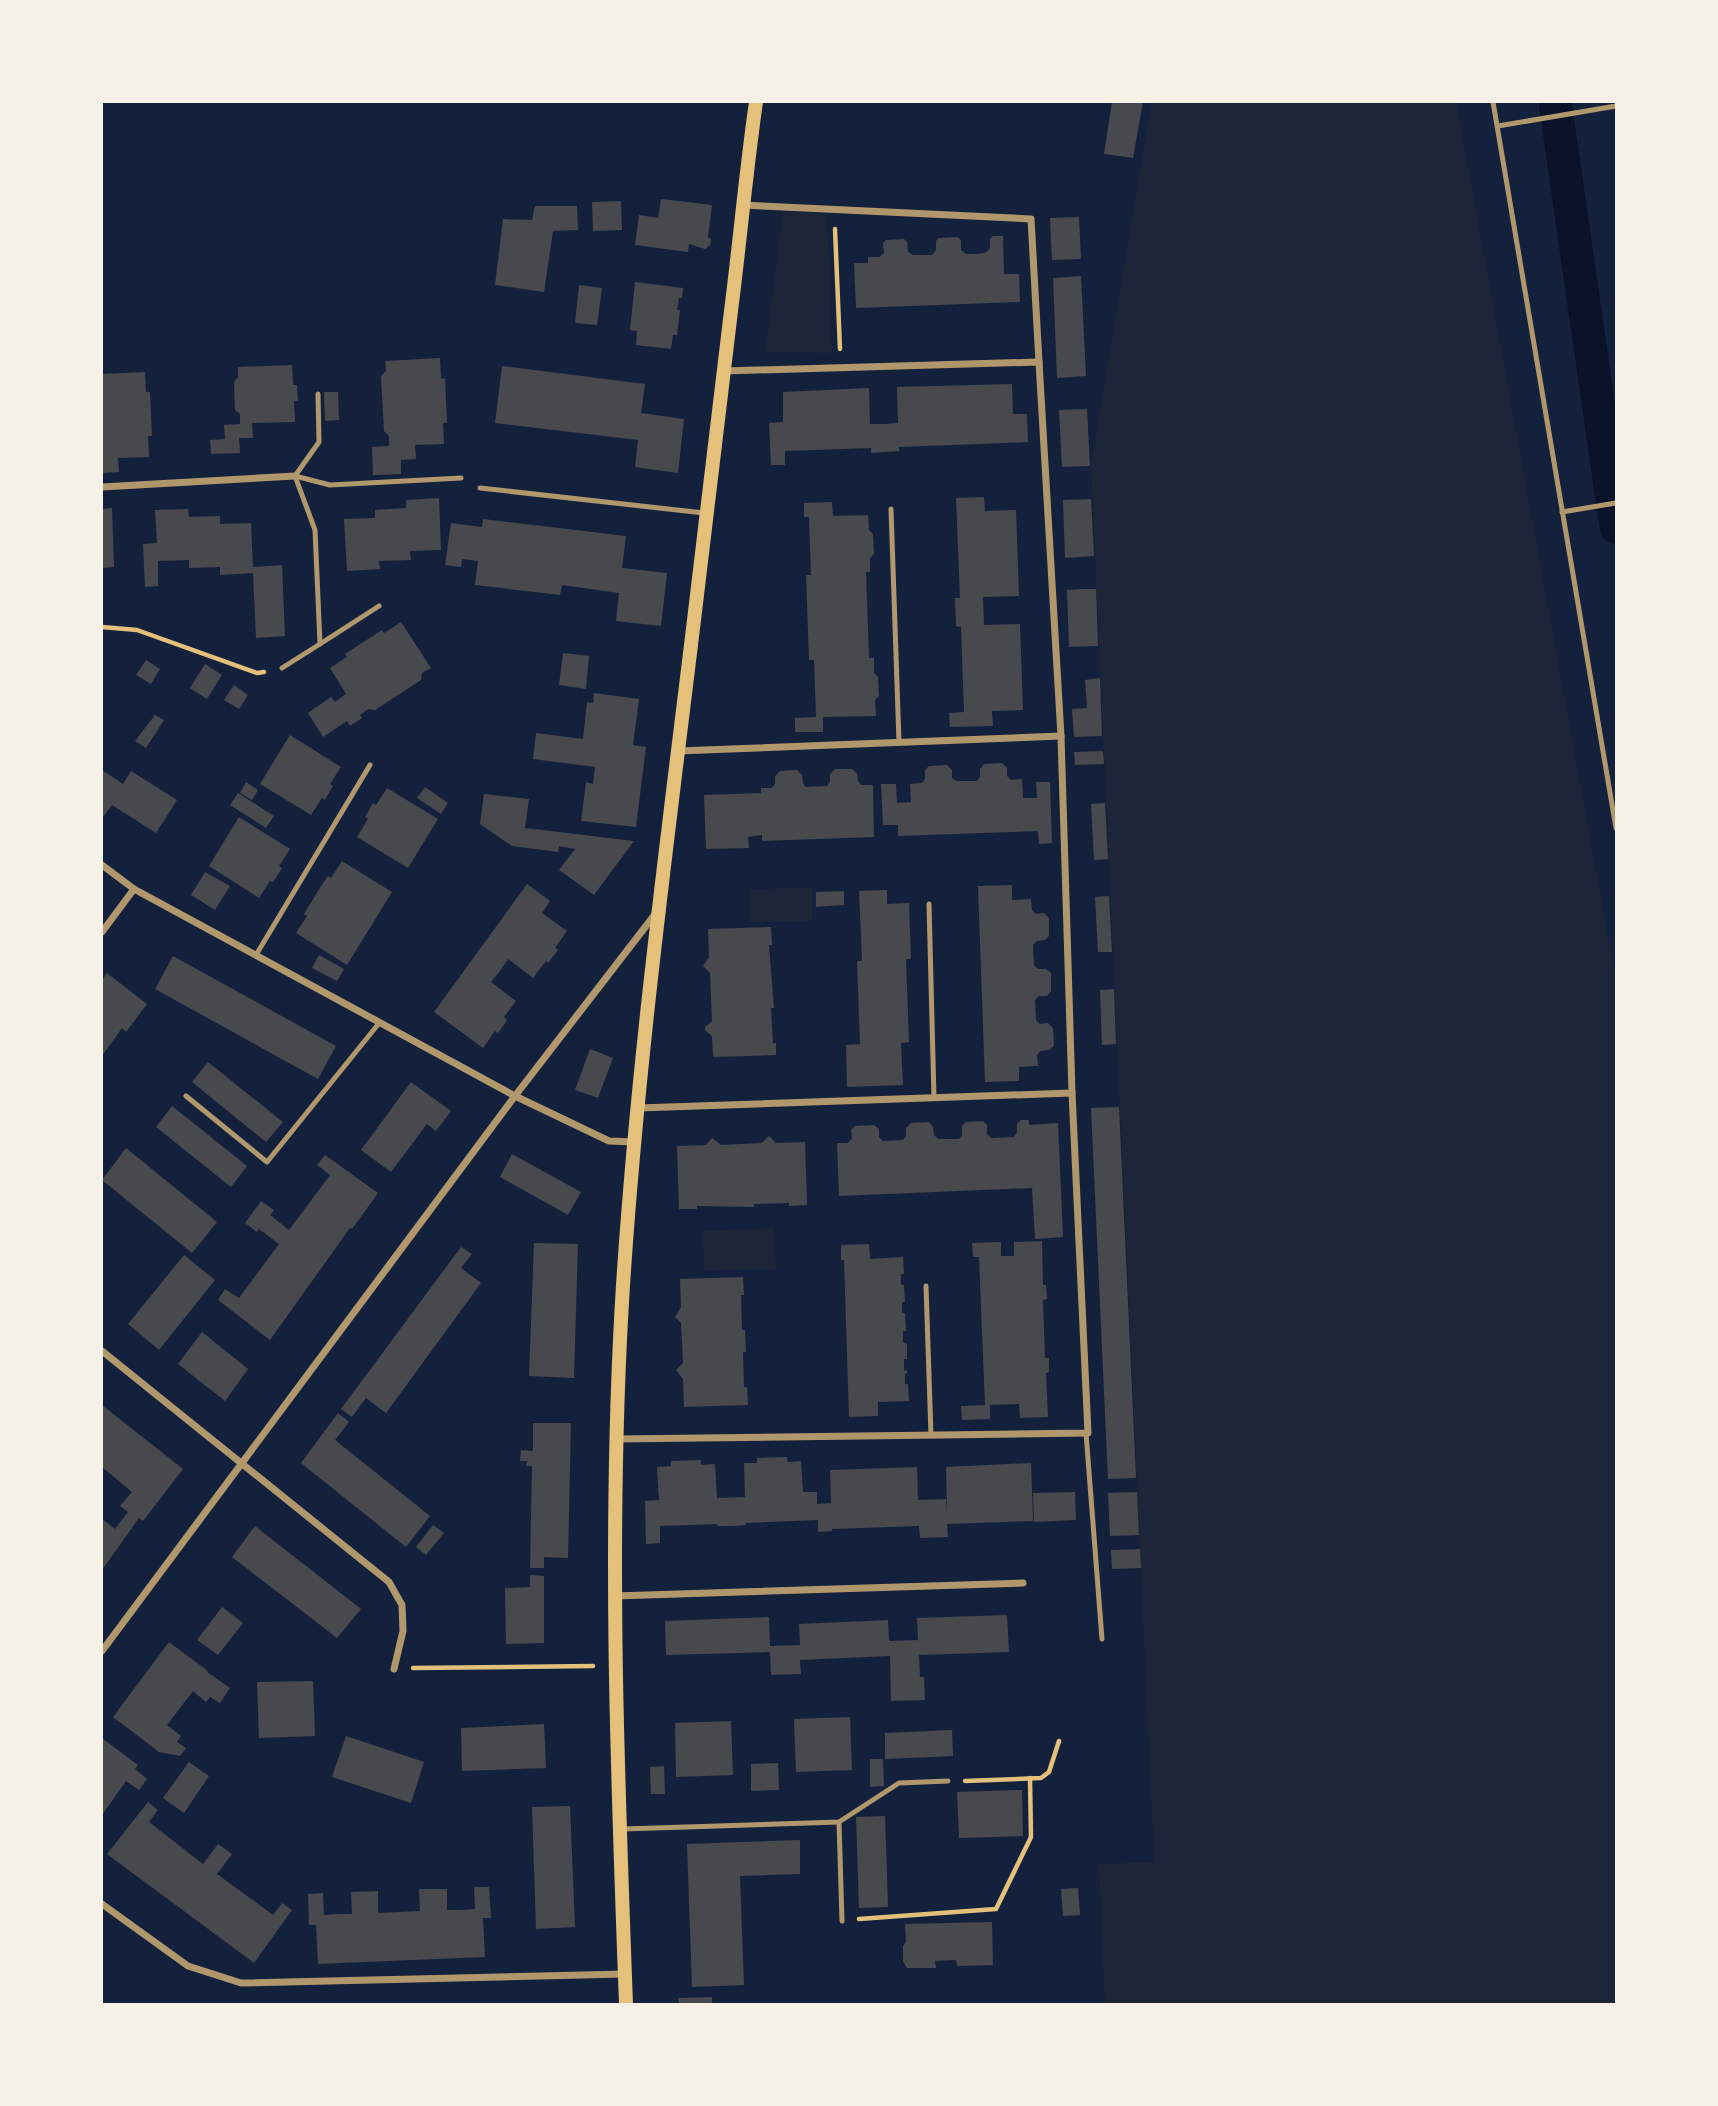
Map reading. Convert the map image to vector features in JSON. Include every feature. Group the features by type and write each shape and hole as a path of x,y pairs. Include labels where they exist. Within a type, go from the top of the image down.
{"main road":[{"path":"626,2004 615,1665 617,1438 623,1286 659,908 756,102"}],"street":[{"path":"617,1438 1086,1433 1060,736 1031,219 834,209 743,201"},
{"path":"724,371 1039,362"},
{"path":"102,487 295,476"},
{"path":"678,751 1060,736"},
{"path":"102,865 134,888 515,1096 609,1141 635,1142"},
{"path":"102,932 134,888"},
{"path":"102,1651 515,1096 659,908"},
{"path":"638,1108 1072,1093"},
{"path":"102,1351 389,1582 402,1605 403,1631 394,1669"},
{"path":"615,1596 1023,1583"},
{"path":"102,1903 188,1966 240,1983 625,1974"}],"lane":[{"path":"1493,102 1616,828"},
{"path":"1497,126 1616,106"},
{"path":"295,476 318,442 318,394"},
{"path":"295,476 330,485 461,478"},
{"path":"295,476 315,530 320,644"},
{"path":"480,488 707,513"},
{"path":"1562,512 1616,503"},
{"path":"891,509 899,742"},
{"path":"282,668 379,606"},
{"path":"256,955 370,765"},
{"path":"929,904 934,1098"},
{"path":"186,1096 267,1162 380,1022"},
{"path":"926,1286 931,1435"},
{"path":"1086,1433 1102,1639"},
{"path":"620,1829 839,1822 899,1783 948,1781"},
{"path":"839,1822 842,1921"}],"path":[{"path":"834,209 840,368"},
{"path":"102,627 137,630 257,673 282,668"},
{"path":"394,1669 615,1665"},
{"path":"948,1781 1041,1779 1049,1772 1059,1741"},
{"path":"842,1921 996,1909 1031,1837 1030,1779"}],"shaded area":[{"path":"1152,102 1456,102 1616,980 1616,2004 1105,2004 1099,1864 1154,1862 1091,466"},
{"path":"783,211 827,214 832,353 765,352"},
{"path":"812,888 812,921 749,922 749,889"},
{"path":"774,1228 776,1269 704,1271 703,1231"}],"building":[{"path":"1112,102 1143,102 1133,158 1104,154"},
{"path":"661,199 712,205 708,237 711,239 710,245 705,249 689,244 688,252 635,245 639,215 658,218"},
{"path":"621,201 622,230 593,231 592,202"},
{"path":"535,206 577,206 578,230 553,231 544,292 495,285 503,219 532,220"},
{"path":"1079,217 1081,259 1052,260 1050,218"},
{"path":"993,236 1003,236 1004,274 1019,274 1020,302 856,308 854,263 868,263 868,257 879,257 884,253 883,243 886,240 904,239 908,252 913,255 932,255 939,238 958,237 961,240 961,250 966,254 976,254 990,249 990,239"},
{"path":"1081,276 1086,376 1057,378 1053,278"},
{"path":"635,282 683,288 677,310 680,310 677,335 673,335 671,349 636,345 637,331 630,330"},
{"path":"579,285 602,288 597,325 575,323"},
{"path":"440,358 441,379 445,378 447,423 443,423 444,444 415,445 416,459 401,460 401,474 373,475 372,447 389,446 389,436 384,431 381,376 386,371 385,361"},
{"path":"292,365 293,385 297,385 298,401 294,401 295,422 252,423 253,438 239,438 240,453 211,454 210,440 225,439 224,425 240,424 240,414 235,410 234,382 238,377 238,367"},
{"path":"502,366 645,384 641,413 684,419 678,473 635,467 638,440 495,423"},
{"path":"145,372 146,392 150,392 152,436 148,436 149,457 118,458 119,472 102,473 102,374"},
{"path":"1012,384 1013,414 1027,414 1028,442 899,447 899,451 871,453 871,448 785,451 785,465 771,465 769,423 783,422 783,392 869,388 870,424 884,424 898,423 897,387"},
{"path":"324,392 338,392 339,420 325,421"},
{"path":"1087,409 1090,466 1062,467 1059,410"},
{"path":"984,497 985,511 1016,510 1019,596 983,597 984,625 1020,624 1023,710 992,711 993,726 950,727 949,713 964,712 961,627 956,626 955,598 960,598 956,498"},
{"path":"439,498 441,550 410,551 411,560 379,561 380,569 347,571 344,519 375,518 375,510 406,508 406,500"},
{"path":"1091,499 1094,556 1065,558 1063,500"},
{"path":"832,502 833,516 868,515 869,530 873,534 874,554 870,558 870,572 866,572 869,658 874,658 874,673 878,677 876,716 823,717 823,732 795,732 795,718 816,717 814,660 809,660 806,575 811,575 809,517 804,517 804,503"},
{"path":"112,508 114,567 102,568 102,509"},
{"path":"188,509 189,517 220,516 220,524 251,523 253,567 282,565 285,636 256,638 253,573 220,575 220,567 189,568 189,560 158,561 158,586 145,587 143,544 157,543 155,510"},
{"path":"483,519 626,536 622,568 667,573 661,626 616,621 619,593 562,585 560,595 475,585 478,561 462,559 461,567 445,565 451,523 482,527"},
{"path":"1096,589 1098,646 1069,647 1067,590"},
{"path":"401,622 431,668 422,673 421,680 375,710 368,709 360,715 362,718 350,726 347,721 323,737 308,713 331,697 335,702 346,694 330,668 347,657 345,654 382,630 384,633"},
{"path":"563,653 589,656 586,689 559,685"},
{"path":"146,660 160,669 151,684 136,675"},
{"path":"205,664 222,675 207,699 190,688"},
{"path":"1100,678 1102,736 1074,737 1072,709 1087,708 1085,680"},
{"path":"234,685 248,695 239,709 224,700"},
{"path":"594,693 639,699 633,745 646,747 636,827 581,821 586,782 593,784 595,767 533,759 536,733 583,739 587,702 593,703"},
{"path":"155,715 164,720 146,748 135,741"},
{"path":"290,735 341,767 330,784 333,786 325,800 322,798 311,815 260,784"},
{"path":"1103,751 1104,764 1075,765 1074,752"},
{"path":"1002,763 1011,780 1022,779 1023,798 1037,798 1036,782 1050,782 1052,843 1039,844 1038,831 898,836 898,825 883,825 881,784 896,784 897,803 911,802 910,784 922,783 925,770 929,766 947,765 956,781 977,781 984,764"},
{"path":"835,769 852,769 857,773 861,785 873,785 874,837 762,841 762,835 748,837 749,848 706,849 704,795 761,793 761,788 772,788 775,776 780,771 797,770 806,787 827,786 830,774"},
{"path":"102,770 123,784 131,771 177,800 156,833 112,805 102,816"},
{"path":"246,782 258,790 252,800 240,793"},
{"path":"425,787 448,803 441,814 417,798"},
{"path":"387,788 438,819 408,868 357,837 368,819 365,817 373,803 376,805"},
{"path":"238,793 274,816 266,828 230,805"},
{"path":"484,794 529,799 525,828 634,841 594,895 559,870 575,849 559,846 558,852 512,846 480,824"},
{"path":"1105,803 1108,859 1094,860 1091,804"},
{"path":"239,817 290,849 279,866 282,868 259,898 209,866"},
{"path":"342,861 392,892 347,965 296,933 323,883 328,876 331,878"},
{"path":"205,872 230,886 215,910 191,895"},
{"path":"527,884 550,901 542,913 567,931 555,948 558,950 533,978 508,959 491,982 516,1001 504,1017 507,1020 503,1026 498,1033 495,1031 483,1048 434,1012"},
{"path":"1012,885 1012,900 1031,899 1032,910 1036,914 1044,913 1049,918 1049,936 1033,945 1034,965 1051,973 1051,991 1047,996 1039,996 1035,1000 1036,1020 1040,1024 1048,1023 1053,1028 1054,1046 1037,1055 1038,1066 1019,1067 1019,1081 985,1082 978,886"},
{"path":"887,890 887,904 909,903 911,959 906,959 909,1042 901,1043 903,1085 847,1087 846,1045 860,1044 857,961 862,961 859,891"},
{"path":"844,891 844,905 816,907 816,892"},
{"path":"1109,896 1112,952 1098,952 1095,897"},
{"path":"771,927 772,945 769,945 774,1008 771,1008 776,1055 713,1057 712,1036 705,1030 712,1021 710,973 703,966 709,957 708,929"},
{"path":"319,955 344,969 337,981 312,968"},
{"path":"173,956 336,1046 318,1079 155,989"},
{"path":"107,973 147,1004 126,1032 122,1028 102,1056 102,980"},
{"path":"1114,989 1116,1044 1102,1045 1100,990"},
{"path":"590,1049 613,1058 598,1098 575,1090"},
{"path":"208,1062 283,1122 266,1142 192,1082"},
{"path":"411,1082 451,1111 436,1131 427,1124 391,1172 361,1150"},
{"path":"172,1106 247,1166 231,1187 156,1127"},
{"path":"1119,1107 1136,1478 1108,1479 1091,1108"},
{"path":"1021,1120 1029,1120 1029,1125 1058,1123 1063,1237 1035,1239 1032,1188 839,1196 837,1143 848,1143 852,1138 851,1130 855,1126 874,1125 879,1129 879,1137 883,1141 903,1140 906,1128 911,1123 929,1122 938,1139 959,1139 962,1126 966,1122 983,1121 991,1138 1014,1137 1017,1124"},
{"path":"769,1136 776,1143 805,1142 807,1205 754,1204 754,1207 697,1206 697,1209 679,1209 677,1146 706,1145 712,1138 721,1145 761,1143"},
{"path":"126,1148 217,1222 192,1253 102,1180"},
{"path":"512,1154 581,1192 568,1215 500,1177"},
{"path":"325,1155 378,1193 270,1340 218,1300 225,1289 239,1298 279,1244 259,1229 257,1232 245,1223 261,1201 274,1210 270,1215 289,1230 330,1175 317,1165"},
{"path":"1042,1241 1043,1285 1046,1285 1047,1299 1043,1300 1045,1358 1049,1358 1049,1372 1046,1373 1048,1417 1020,1418 1019,1404 990,1405 990,1419 962,1420 961,1406 985,1405 979,1257 973,1257 972,1243 1001,1242 1001,1256 1014,1256 1014,1242"},
{"path":"534,1243 578,1244 574,1378 529,1376"},
{"path":"869,1244 870,1259 903,1257 904,1274 901,1274 901,1285 904,1285 905,1302 902,1302 902,1313 905,1313 906,1331 903,1331 903,1342 907,1344 904,1371 907,1370 905,1384 908,1384 909,1401 878,1402 878,1416 849,1417 844,1260 841,1260 841,1245"},
{"path":"461,1247 472,1254 461,1268 481,1283 386,1413 366,1398 352,1417 341,1409"},
{"path":"184,1255 215,1280 159,1350 128,1324"},
{"path":"743,1277 742,1330 745,1330 746,1352 743,1352 744,1387 747,1387 748,1405 684,1407 683,1379 676,1370 683,1363 681,1323 675,1317 681,1307 680,1279"},
{"path":"202,1332 248,1369 225,1401 178,1364"},
{"path":"102,1405 183,1469 143,1521 139,1518 102,1570 102,1519 115,1529 128,1512 120,1506 132,1492 102,1467"},
{"path":"338,1413 349,1422 335,1440 430,1516 406,1547 301,1463"},
{"path":"533,1423 571,1423 568,1558 544,1557 544,1568 530,1568 532,1466 526,1466 527,1461 520,1461 521,1450 533,1451"},
{"path":"787,1457 788,1462 801,1461 803,1492 817,1492 817,1504 831,1503 830,1470 917,1467 918,1500 946,1499 947,1513 946,1467 1031,1463 1033,1521 947,1524 948,1537 920,1538 919,1526 832,1529 818,1532 818,1520 732,1526 660,1526 660,1543 646,1544 645,1501 659,1500 657,1467 671,1466 671,1461 701,1460 701,1465 715,1464 717,1498 745,1497 744,1463 757,1463 757,1458"},
{"path":"1075,1492 1076,1520 1034,1522 1033,1493"},
{"path":"1137,1492 1139,1535 1110,1536 1108,1493"},
{"path":"433,1525 444,1533 426,1555 416,1547"},
{"path":"255,1526 361,1609 337,1638 232,1557"},
{"path":"1140,1549 1141,1568 1112,1569 1111,1550"},
{"path":"530,1575 544,1576 544,1643 506,1644 505,1588 530,1587"},
{"path":"222,1607 243,1623 218,1655 197,1640"},
{"path":"1007,1615 1009,1652 919,1655 925,1700 891,1701 890,1656 800,1660 801,1674 771,1675 770,1652 666,1655 665,1621 769,1617 770,1646 800,1645 799,1624 888,1620 889,1641 918,1640 917,1618"},
{"path":"169,1642 230,1688 220,1703 210,1697 206,1702 193,1691 167,1725 181,1736 177,1742 186,1748 180,1756 159,1752 113,1717"},
{"path":"313,1681 315,1736 259,1738 257,1682"},
{"path":"850,1717 852,1770 796,1772 794,1719"},
{"path":"731,1721 733,1775 676,1777 675,1723"},
{"path":"544,1724 546,1768 462,1771 461,1728"},
{"path":"952,1730 953,1756 885,1759 885,1733"},
{"path":"346,1736 424,1762 411,1803 332,1777"},
{"path":"102,1738 138,1765 135,1769 147,1779 139,1790 126,1781 102,1815"},
{"path":"870,1759 883,1759 884,1786 870,1787"},
{"path":"189,1762 209,1776 184,1813 163,1798"},
{"path":"778,1763 779,1790 751,1791 751,1764"},
{"path":"664,1766 665,1794 651,1794 650,1767"},
{"path":"1022,1790 1023,1836 959,1838 957,1792"},
{"path":"148,1802 158,1810 149,1822 203,1864 218,1844 232,1854 217,1874 273,1915 282,1903 292,1910 254,1963 107,1854"},
{"path":"570,1806 575,1927 536,1929 532,1807"},
{"path":"885,1816 888,1907 859,1908 856,1817"},
{"path":"800,1840 800,1874 740,1876 744,1985 692,1987 687,1844"},
{"path":"474,1887 489,1887 491,1918 483,1918 485,1957 318,1964 316,1925 309,1925 308,1894 323,1893 324,1915 352,1914 351,1892 378,1891 378,1913 420,1911 419,1889 447,1889 447,1910 459,1910 475,1909"},
{"path":"1078,1888 1080,1915 1063,1916 1061,1889"},
{"path":"992,1922 993,1965 957,1966 956,1960 935,1961 936,1968 907,1968 903,1961 905,1924"},
{"path":"712,1997 712,2004 679,2004 678,1998"}],"waterway":[{"path":"1555,102 1616,527"}]}
